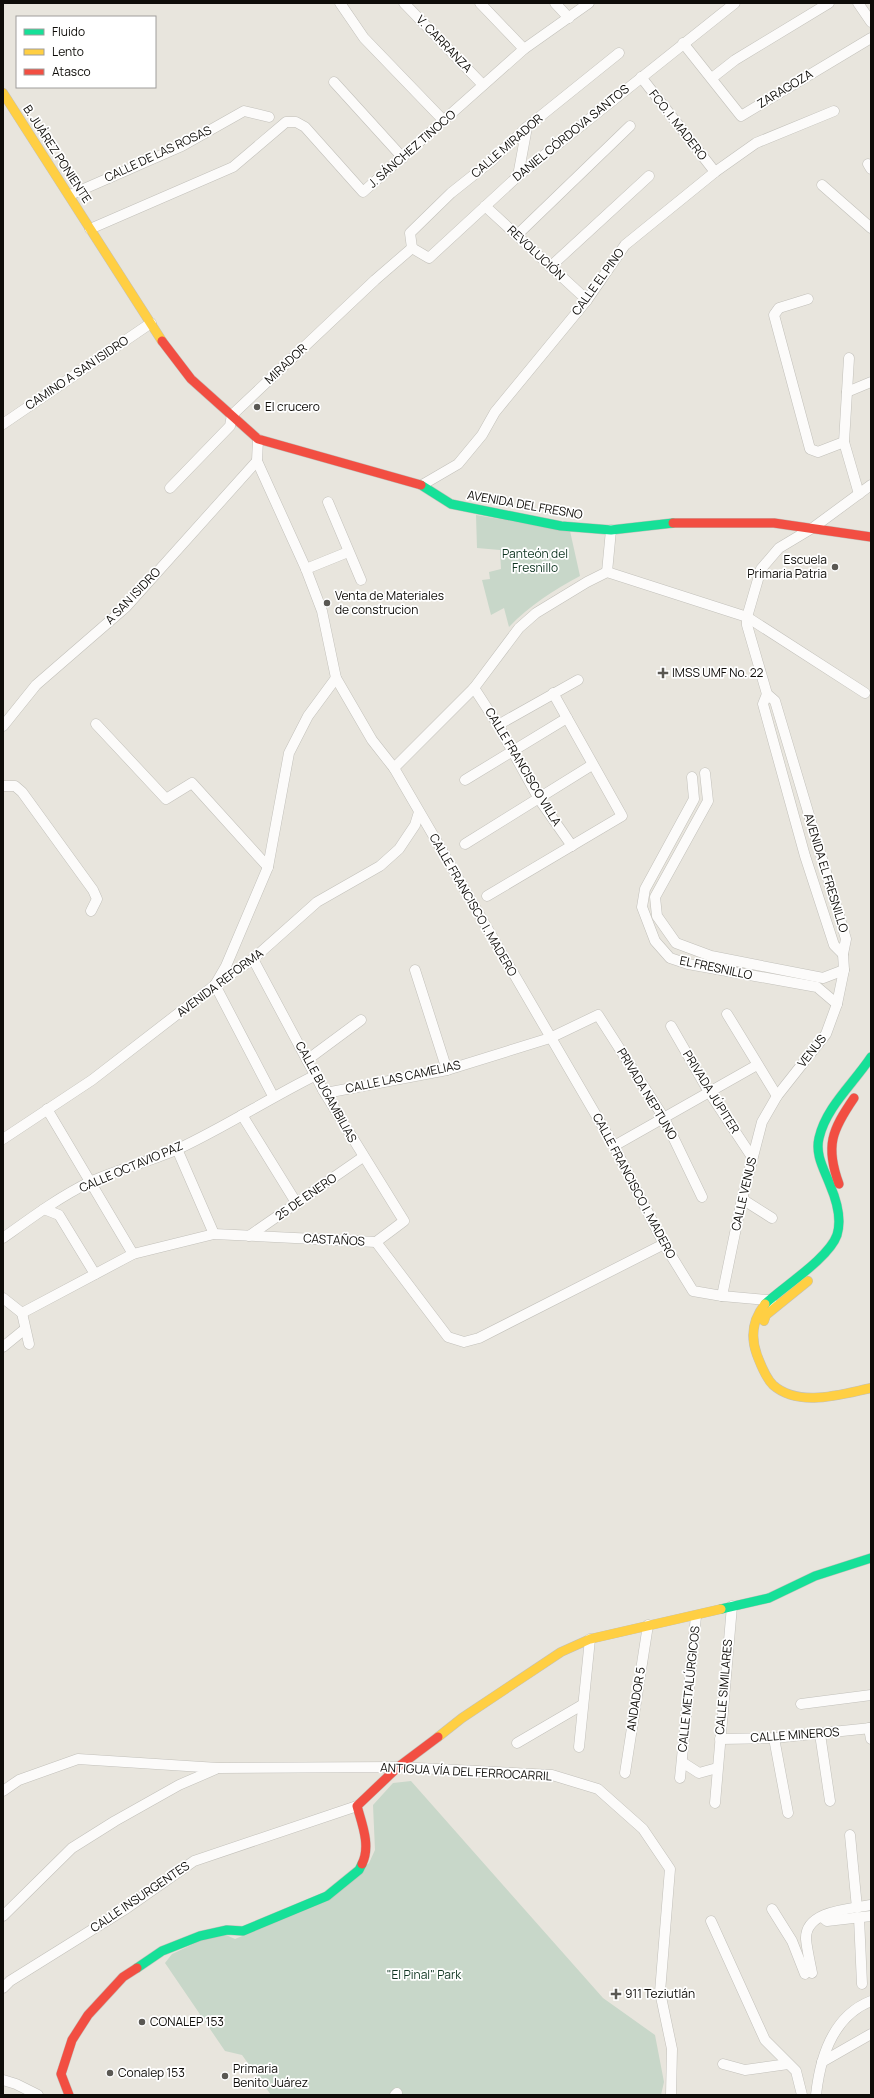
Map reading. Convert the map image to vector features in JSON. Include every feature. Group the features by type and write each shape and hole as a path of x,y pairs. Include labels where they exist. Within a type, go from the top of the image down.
{"street":[{"path":"340,3 364,38 373,45 444,121"},
{"name":"V. CARRANZA","path":"404,3 483,85"},
{"path":"480,3 524,49"},
{"path":"555,3 569,18"},
{"name":"J. SÁNCHEZ TINOCO","path":"90,230 233,167 286,122 296,122 305,127 363,192 524,49 589,3"},
{"name":"DANIEL CÓRDOVA SANTOS","path":"412,248 429,258 518,176 735,3"},
{"path":"712,78 735,60 829,3"},
{"path":"858,3 871,22"},
{"name":"ZARAGOZA","path":"683,43 741,116 871,38"},
{"name":"CALLE MIRADOR","path":"412,248 410,233 451,193 490,162 527,128 619,53"},
{"name":"FCO. I. MADERO","path":"641,77 715,172"},
{"path":"334,82 403,158"},
{"name":"B. JUÁREZ PONIENTE","path":"3,93 151,323 191,378 258,439"},
{"name":"CALLE DE LAS ROSAS","path":"70,195 182,146 244,111 269,117"},
{"name":"CALLE EL PINO","path":"422,485 458,464 482,435 495,412 587,300 625,245 715,172 756,143 834,111"},
{"path":"517,235 630,126"},
{"path":"518,176 527,128"},
{"path":"550,267 649,176"},
{"path":"822,185 871,228"},
{"name":"REVOLUCIÓN","path":"485,206 587,300"},
{"name":"MIRADOR","path":"170,488 230,426 232,415 374,280 412,248"},
{"path":"808,299 779,308 774,315 810,449 818,452 844,442"},
{"name":"CAMINO A SAN ISIDRO","path":"3,424 151,323"},
{"path":"849,358 844,442 859,494"},
{"path":"847,392 871,382"},
{"name":"AVENIDA DEL FRESNO","path":"258,439 422,485 451,504 562,526 611,530 676,523 774,523 814,527 871,537"},
{"name":"CALLE FRANCISCO I. MADERO","path":"258,439 257,461 306,569 322,611 336,678 372,740 394,768 614,1146 664,1244 693,1291 722,1296 767,1300"},
{"name":"A SAN ISIDRO","path":"3,726 36,685 126,607 257,461"},
{"path":"748,617 761,569 779,548 814,527 871,485"},
{"path":"328,502 361,580"},
{"path":"607,572 611,530"},
{"path":"306,569 348,552"},
{"path":"394,768 474,688 519,628 536,613 587,582 607,572 748,617 865,693"},
{"name":"AVENIDA EL FRESNILLO","path":"748,617 747,625 767,694 774,701 846,939 843,954"},
{"path":"273,1096 215,985 226,966 268,867 289,753 308,716 336,678"},
{"path":"498,724 578,680"},
{"name":"CALLE FRANCISCO VILLA","path":"474,688 498,724 539,799 572,846"},
{"path":"487,896 622,816 592,765 553,693"},
{"name":"AVENIDA EL FRESNILLO","path":"767,694 763,704 805,856 834,945 843,954"},
{"path":"465,780 566,718"},
{"path":"96,724 166,799 192,783 268,867"},
{"path":"465,844 592,765"},
{"path":"692,777 694,799 645,889 642,907 656,905 655,897 708,801 705,773"},
{"path":"3,786 15,786 22,792 93,890 96,899 91,911"},
{"name":"AVENIDA REFORMA","path":"3,1139 92,1080 215,985 253,959 317,902 380,866 400,849 415,825 419,812"},
{"name":"EL FRESNILLO","path":"656,905 657,916 676,942 711,956 823,978"},
{"name":"EL FRESNILLO","path":"642,907 655,941 670,958 688,964 819,988"},
{"name":"VENUS","path":"777,1096 826,1034 836,1004 844,970 843,954"},
{"name":"CALLE BUGAMBILIAS","path":"253,959 314,1076 404,1221 376,1242"},
{"path":"415,970 447,1070"},
{"path":"836,1004 819,988 823,978 844,970"},
{"path":"727,1014 777,1096"},
{"name":"CALLE LAS CAMELIAS","path":"323,1090 331,1092 447,1070 550,1038 598,1015"},
{"name":"PRIVADA NEPTUNO","path":"598,1015 664,1118 702,1197"},
{"path":"307,1060 361,1020"},
{"name":"PRIVADA JÚPITER","path":"671,1026 709,1092 752,1157"},
{"path":"871,1057 829,1116 818,1138 818,1158 833,1192 838,1213 837,1234 829,1248 810,1268 767,1300 758,1310 752,1331 756,1356 769,1380 790,1395 828,1398 871,1394"},
{"path":"614,1146 757,1065"},
{"name":"CALLE OCTAVIO PAZ","path":"3,1238 44,1209 90,1182 177,1149 242,1115 273,1096 314,1076"},
{"path":"776,1374 765,1353 761,1332 766,1315 818,1274 835,1256 845,1237 846,1212 842,1193 833,1170 830,1156 831,1139 838,1122 858,1091"},
{"name":"CALLE VENUS","path":"722,1296 752,1157 762,1122 777,1096"},
{"path":"47,1109 133,1254"},
{"path":"242,1115 297,1204"},
{"path":"177,1149 214,1234"},
{"name":"25 DE ENERO","path":"249,1236 363,1157"},
{"path":"742,1199 772,1218"},
{"path":"44,1209 59,1215 94,1274"},
{"name":"CASTAÑOS","path":"22,1312 133,1254 214,1234 376,1242 448,1337 464,1342 479,1338 664,1244"},
{"path":"3,1298 22,1312 24,1329 29,1344"},
{"path":"767,1300 777,1306"},
{"path":"3,1347 24,1329"},
{"path":"787,1382 793,1386 800,1386"},
{"path":"846,1393 827,1387 871,1382"},
{"path":"828,1398 871,1388"},
{"path":"70,2095 61,2074 72,2040 88,2015 123,1977 162,1951 200,1936 227,1930 243,1931 327,1896 359,1870 366,1856 366,1840 357,1806 398,1767 462,1718 561,1652 590,1639 648,1625 696,1616 769,1598 815,1576 871,1558"},
{"name":"CALLE SIMILARES","path":"715,1803 732,1606"},
{"name":"CALLE METALÚRGICOS","path":"680,1778 696,1616"},
{"name":"ANDADOR 5","path":"625,1773 648,1625"},
{"path":"579,1747 582,1704 590,1639"},
{"path":"801,1704 871,1695"},
{"path":"517,1743 582,1704"},
{"path":"870,1728 871,1739"},
{"name":"CALLE MINEROS","path":"720,1739 774,1738 870,1728"},
{"path":"820,1734 830,1801"},
{"path":"774,1738 788,1813"},
{"name":"ANTIGUA VÍA DEL FERROCARRIL","path":"3,1791 19,1780 78,1758 218,1768 398,1767 552,1774 598,1789 643,1829 670,1869 660,1992 672,2049 672,2095"},
{"path":"682,1762 699,1772 717,1768"},
{"path":"3,1916 72,1848 115,1821 173,1789 218,1768"},
{"name":"CALLE INSURGENTES","path":"3,1988 10,1981 128,1908 194,1861 357,1806"},
{"path":"850,1835 857,1908"},
{"path":"772,1909 792,1941 808,1973 806,1937 812,1922 822,1917 826,1913 871,1906"},
{"path":"822,1917 827,1921 871,1916"},
{"path":"859,1918 862,1984"},
{"path":"711,1921 765,2040 796,2071 802,2095"},
{"path":"792,1941 806,1937"},
{"path":"816,2095 826,2047 838,2027 850,2014 871,2001"},
{"path":"822,2062 871,2034"},
{"path":"723,2064 745,2070 788,2064"},
{"path":"3,2080 16,2084 38,2095"}],"green space":[{"name":"Panteón del Fresnillo","path":"476,515 570,531 580,576 543,598 509,627 504,608 491,615 482,580 490,579 489,572 501,569 500,550 477,548"},
{"name":"\"El Pinal\" Park","path":"411,1781 603,1998 655,2035 664,2082 661,2095 271,2095 242,2055 225,2051 165,1963 172,1954 202,1940 226,1935 235,1939 315,1906 369,1863 375,1850 373,1805 393,1783"}],"traffic: fast":[{"path":"421,485 451,504 561,526 611,530 673,523"},
{"path":"765,1304 805,1272 825,1253 837,1235 839,1222 838,1209 819,1156 819,1138 834,1106 871,1057"},
{"path":"721,1609 769,1598 815,1576 871,1558"},
{"path":"137,1968 162,1951 200,1936 227,1930 243,1931 327,1896 359,1870 362,1864"}],"traffic: slow":[{"path":"3,93 162,341"},
{"path":"764,1321 766,1315 808,1281"},
{"path":"765,1304 755,1322 753,1334 757,1355 762,1367 773,1385 783,1392 808,1398 834,1396 871,1388"},
{"path":"438,1737 462,1718 561,1652 590,1639 721,1609"}],"traffic: jam":[{"path":"162,341 191,379 258,439 421,485"},
{"path":"673,523 774,523 871,537"},
{"path":"839,1184 832,1159 833,1139 840,1120 854,1098"},
{"path":"362,1864 365,1857 366,1842 357,1806 398,1767 438,1737"},
{"path":"69,2095 61,2074 72,2040 88,2015 123,1977 137,1968"}],"place":[{"name":"El crucero","path":"257,407"},
{"name":"Escuela Primaria Patria","path":"835,567"},
{"name":"Venta de Materiales de construcion","path":"327,603"},
{"name":"IMSS UMF No. 22","path":"663,673"},
{"name":"911 Teziutlán","path":"616,1994"},
{"name":"CONALEP 153","path":"142,2022"},
{"name":"Conalep 153","path":"110,2073"},
{"name":"Primaria Benito Juárez","path":"225,2076"}]}
